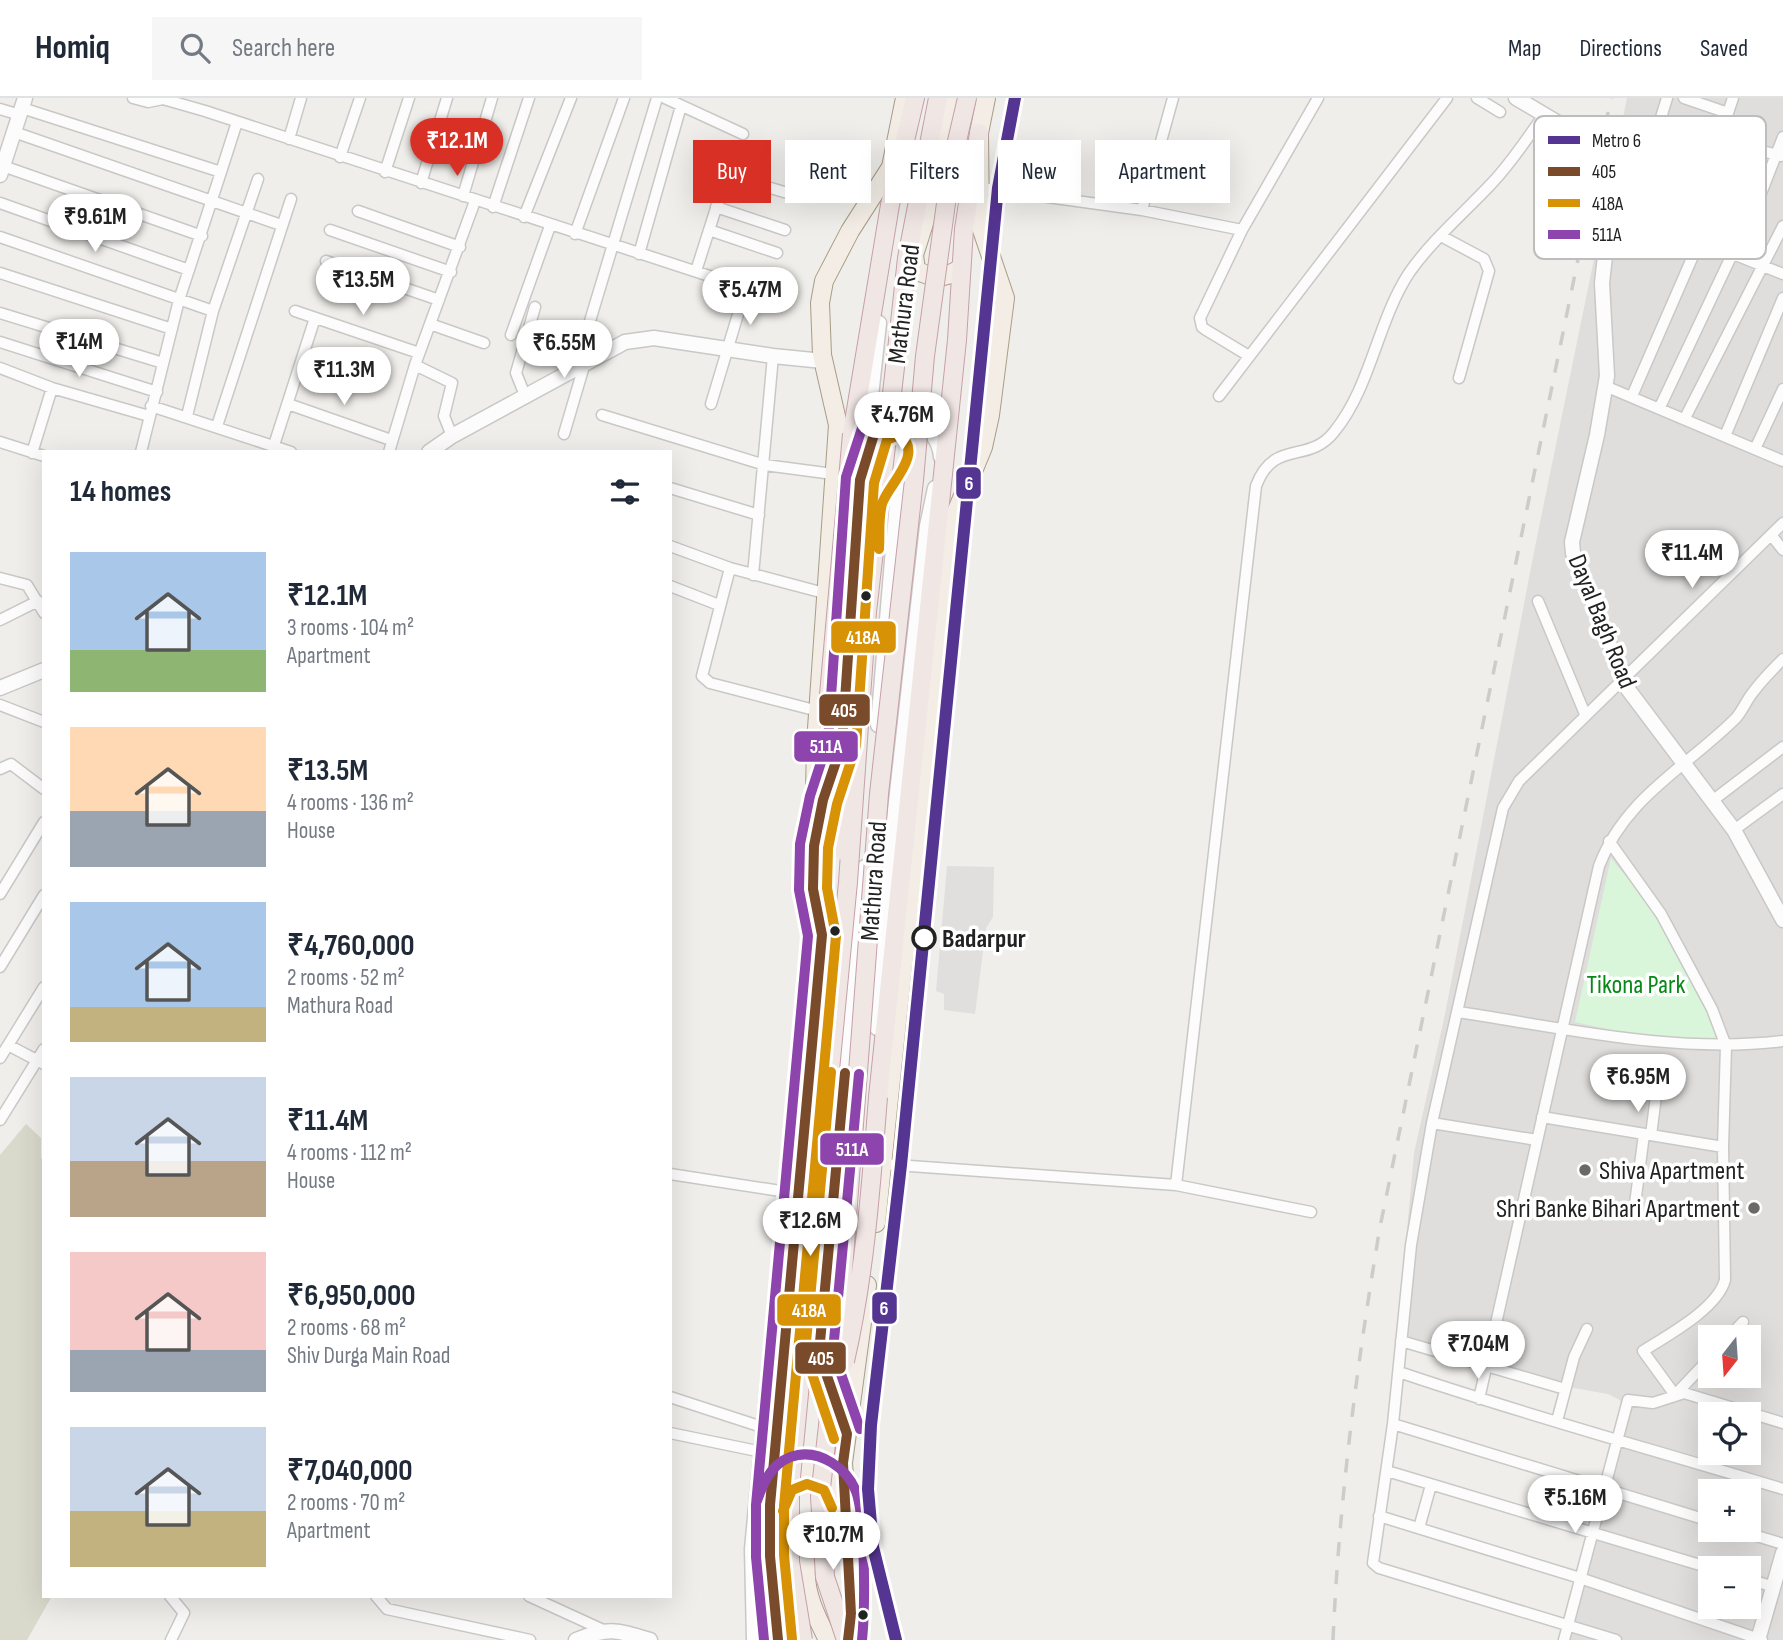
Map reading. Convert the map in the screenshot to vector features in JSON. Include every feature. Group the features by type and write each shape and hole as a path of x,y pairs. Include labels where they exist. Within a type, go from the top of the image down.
{"highway":[{"path":"848,882 834,790 829,695 852,433 884,256 890,205 915,98"},
{"name":"Mathura Road","path":"803,1640 790,1562 790,1489 848,882 867,612 907,258 938,98"},
{"name":"Mathura Road","path":"847,1640 825,1577 821,1548 820,1497 830,1427 879,794 932,294 951,166 967,98"},
{"path":"830,1427 857,1306 957,340 961,268 979,133"}],"main road":[{"path":"778,1640 770,1505 808,1023 822,935 813,889 818,711 832,474 838,425 823,360 820,303 824,281 850,231 891,167 905,98"},
{"path":"955,98 937,182 914,255 916,270 929,277 948,276 961,268"},
{"name":"Mathura Road","path":"979,140 986,98"},
{"name":"Mathura Road","path":"846,1503 843,1463 875,1231 946,552 953,520 983,447 990,415 1005,298 980,224 981,203"},
{"path":"770,1505 782,1479 805,1469 832,1478 842,1488 846,1503 840,1526 815,1546 806,1566 813,1609 828,1640"}],"street":[{"path":"133,98 148,102 163,99 205,111 550,226 696,271 743,289 711,404"},
{"path":"205,111 209,98"},
{"path":"289,139 300,98"},
{"path":"340,157 359,98"},
{"path":"385,172 408,98"},
{"path":"421,183 447,98"},
{"path":"463,196 492,98"},
{"path":"493,207 529,98"},
{"path":"524,217 571,98"},
{"path":"575,234 624,98"},
{"path":"590,321 657,98"},
{"path":"665,98 743,134"},
{"path":"1142,210 1173,98"},
{"path":"1249,356 1206,330 1200,323 1242,230 1318,98"},
{"path":"1219,396 1447,98"},
{"path":"1477,98 1500,112"},
{"path":"1516,98 1544,115"},
{"path":"1661,116 1667,98"},
{"path":"1684,98 1728,113"},
{"path":"1727,116 1733,98"},
{"path":"639,254 681,106"},
{"path":"23,107 1,171 202,236"},
{"path":"0,109 23,107 221,172"},
{"path":"141,450 179,300 237,122"},
{"path":"1176,1185 1256,486 1265,465 1273,458 1313,448 1335,432 1359,387 1403,284 1441,236 1508,164 1534,129"},
{"path":"14,132 281,225"},
{"path":"1766,185 1780,156 1783,137"},
{"path":"187,416 213,311 258,179"},
{"path":"984,188 1142,210 1242,230"},
{"path":"217,426 290,199"},
{"path":"288,404 390,446 417,359 475,201"},
{"path":"0,203 189,270"},
{"path":"696,271 717,203"},
{"path":"716,207 785,230"},
{"path":"358,211 460,247"},
{"path":"511,335 550,226"},
{"path":"1685,418 1783,226"},
{"path":"330,230 451,272"},
{"path":"709,230 777,253"},
{"path":"1441,236 1484,259 1489,271 1459,378"},
{"path":"0,237 213,311"},
{"path":"814,846 823,800 842,744 860,480 865,457 884,256"},
{"name":"Dayal Bagh Road","path":"1605,259 1602,283 1607,331 1605,386 1572,547 1575,563 1632,696 1734,830 1783,920"},
{"path":"1632,396 1692,259"},
{"path":"1660,407 1730,259"},
{"path":"1747,259 1783,274"},
{"path":"326,261 439,300"},
{"path":"0,273 172,329"},
{"path":"1725,436 1783,298"},
{"path":"526,398 516,373 535,307"},
{"path":"295,312 417,359 452,383 444,416 452,436"},
{"path":"0,313 163,363"},
{"path":"274,445 315,318"},
{"path":"430,324 484,343"},
{"path":"432,450 452,436 625,342 641,338 823,360"},
{"path":"0,342 157,392"},
{"path":"753,575 773,356"},
{"path":"565,434 584,366"},
{"path":"0,368 52,388 150,411 187,416 286,450"},
{"path":"1605,386 1783,461"},
{"path":"32,453 52,388"},
{"path":"1755,449 1783,389"},
{"path":"601,415 765,465 832,474"},
{"path":"865,457 875,431 892,421 903,420 926,427 936,436 941,456 933,497 891,846 869,1129 868,1170 875,1231"},
{"path":"847,1434 819,1353 897,502 917,475 920,438 915,428 903,420"},
{"path":"0,442 42,456"},
{"path":"917,475 933,497"},
{"path":"672,489 760,515"},
{"path":"1616,1640 1375,1566 1372,1560 1393,1424 1411,1245 1432,1123 1503,808 1519,781 1783,523"},
{"path":"1772,536 1783,550"},
{"path":"672,547 730,568 824,593"},
{"path":"730,568 702,671 705,680 818,711"},
{"path":"0,578 27,585 42,609"},
{"path":"672,587 719,606"},
{"path":"0,620 38,601"},
{"path":"1538,601 1585,714"},
{"path":"1479,1399 1599,866 1609,841 1618,825 1683,761 1736,717 1782,662"},
{"path":"0,688 42,671"},
{"path":"0,705 42,721"},
{"path":"1712,802 1781,753"},
{"path":"0,769 11,764 41,783"},
{"path":"1734,830 1783,794"},
{"path":"0,894 42,825"},
{"path":"1609,841 1661,914 1712,1009 1726,1046 1723,1147 1726,1257 1723,1289 1689,1321 1643,1350 1675,1395"},
{"path":"0,967 42,898"},
{"path":"0,1058 42,990"},
{"path":"1458,1012 1564,1030 1726,1046 1783,1041"},
{"path":"754,1640 752,1549 762,1427 808,1023"},
{"path":"0,1120 40,1062 8,1045"},
{"path":"1634,1212 1656,1096"},
{"path":"1542,1117 1723,1147"},
{"path":"1432,1123 1537,1140"},
{"path":"882,1164 1176,1185 1311,1212"},
{"path":"672,1174 787,1192"},
{"path":"1740,1325 1743,1322"},
{"path":"1557,1421 1574,1357 1587,1329"},
{"path":"1401,1341 1565,1389"},
{"path":"1675,1395 1698,1371"},
{"path":"1399,1372 1479,1399 1783,1489"},
{"path":"1564,1640 1628,1400 1653,1403 1684,1393 1783,1423"},
{"path":"672,1398 762,1427"},
{"path":"1393,1424 1698,1517"},
{"path":"672,1433 762,1452"},
{"path":"1387,1471 1698,1565"},
{"path":"1419,1528 1431,1485"},
{"path":"846,1503 851,1614 847,1640"},
{"path":"1380,1516 1580,1578 1760,1640 1783,1554 1760,1542"},
{"path":"1761,1583 1774,1587"},
{"path":"171,1640 184,1613 172,1598"},
{"path":"378,1598 387,1609 530,1640"},
{"path":"533,1598 599,1635 627,1640"},
{"path":"766,1640 774,1601"},
{"path":"576,1640 623,1631 650,1640"}],"shaded area":[{"path":"1627,98 1783,98 1783,1640 1568,1640 1620,1400 1608,1394 1574,1388 1397,1341 1414,1153 1445,1014 1535,547 1594,259 1766,259 1766,116 1623,116"},
{"path":"947,866 994,867 993,917 986,928 975,1014 944,1010 944,994 936,991"},
{"path":"26,1124 41,1138 42,1598 51,1598 27,1640 0,1640 0,1155"}],"green space":[{"name":"Tikona Park","path":"1611,858 1657,915 1723,1044 1643,1037 1575,1022"}],"railway":[{"path":"1607,116 1611,98"},
{"path":"1333,1640 1350,1433 1380,1227 1578,259"}],"metro line":[{"name":"6","path":"896,1640 873,1547 868,1489 871,1425 901,1165 998,188 1015,98"}],"transit line":[{"name":"511A","path":"764,1640 756,1557 756,1505 808,936 799,890 800,844 810,796 828,741 846,477 864,422 886,408 902,406"},
{"name":"405","path":"778,1640 770,1556 770,1505 822,935 813,889 814,846 823,800 842,744 860,480 875,431 892,421 903,420"},
{"name":"418A","path":"792,1639 784,1555 784,1506 836,936 827,888 828,848 837,804 856,746 874,483 887,440 899,435 906,442 907,460 882,504 879,549"},
{"name":"418A","path":"831,1072 805,1353 834,1439"},
{"name":"405","path":"845,1073 819,1353 847,1434 843,1463 851,1614 848,1640"},
{"name":"511A","path":"859,1074 833,1351 860,1429"},
{"name":"511A","path":"757,1501 771,1472 790,1457 807,1454 824,1458 846,1474 855,1489 861,1518 864,1586 862,1640"},
{"name":"418A","path":"783,1511 792,1490 807,1484 824,1490 832,1508"}],"place":[{"name":"Badarpur","path":"924,938"},
{"name":"Shiva Apartment","path":"1585,1170"},
{"name":"Shri Banke Bihari Apartment","path":"1754,1208"}]}
